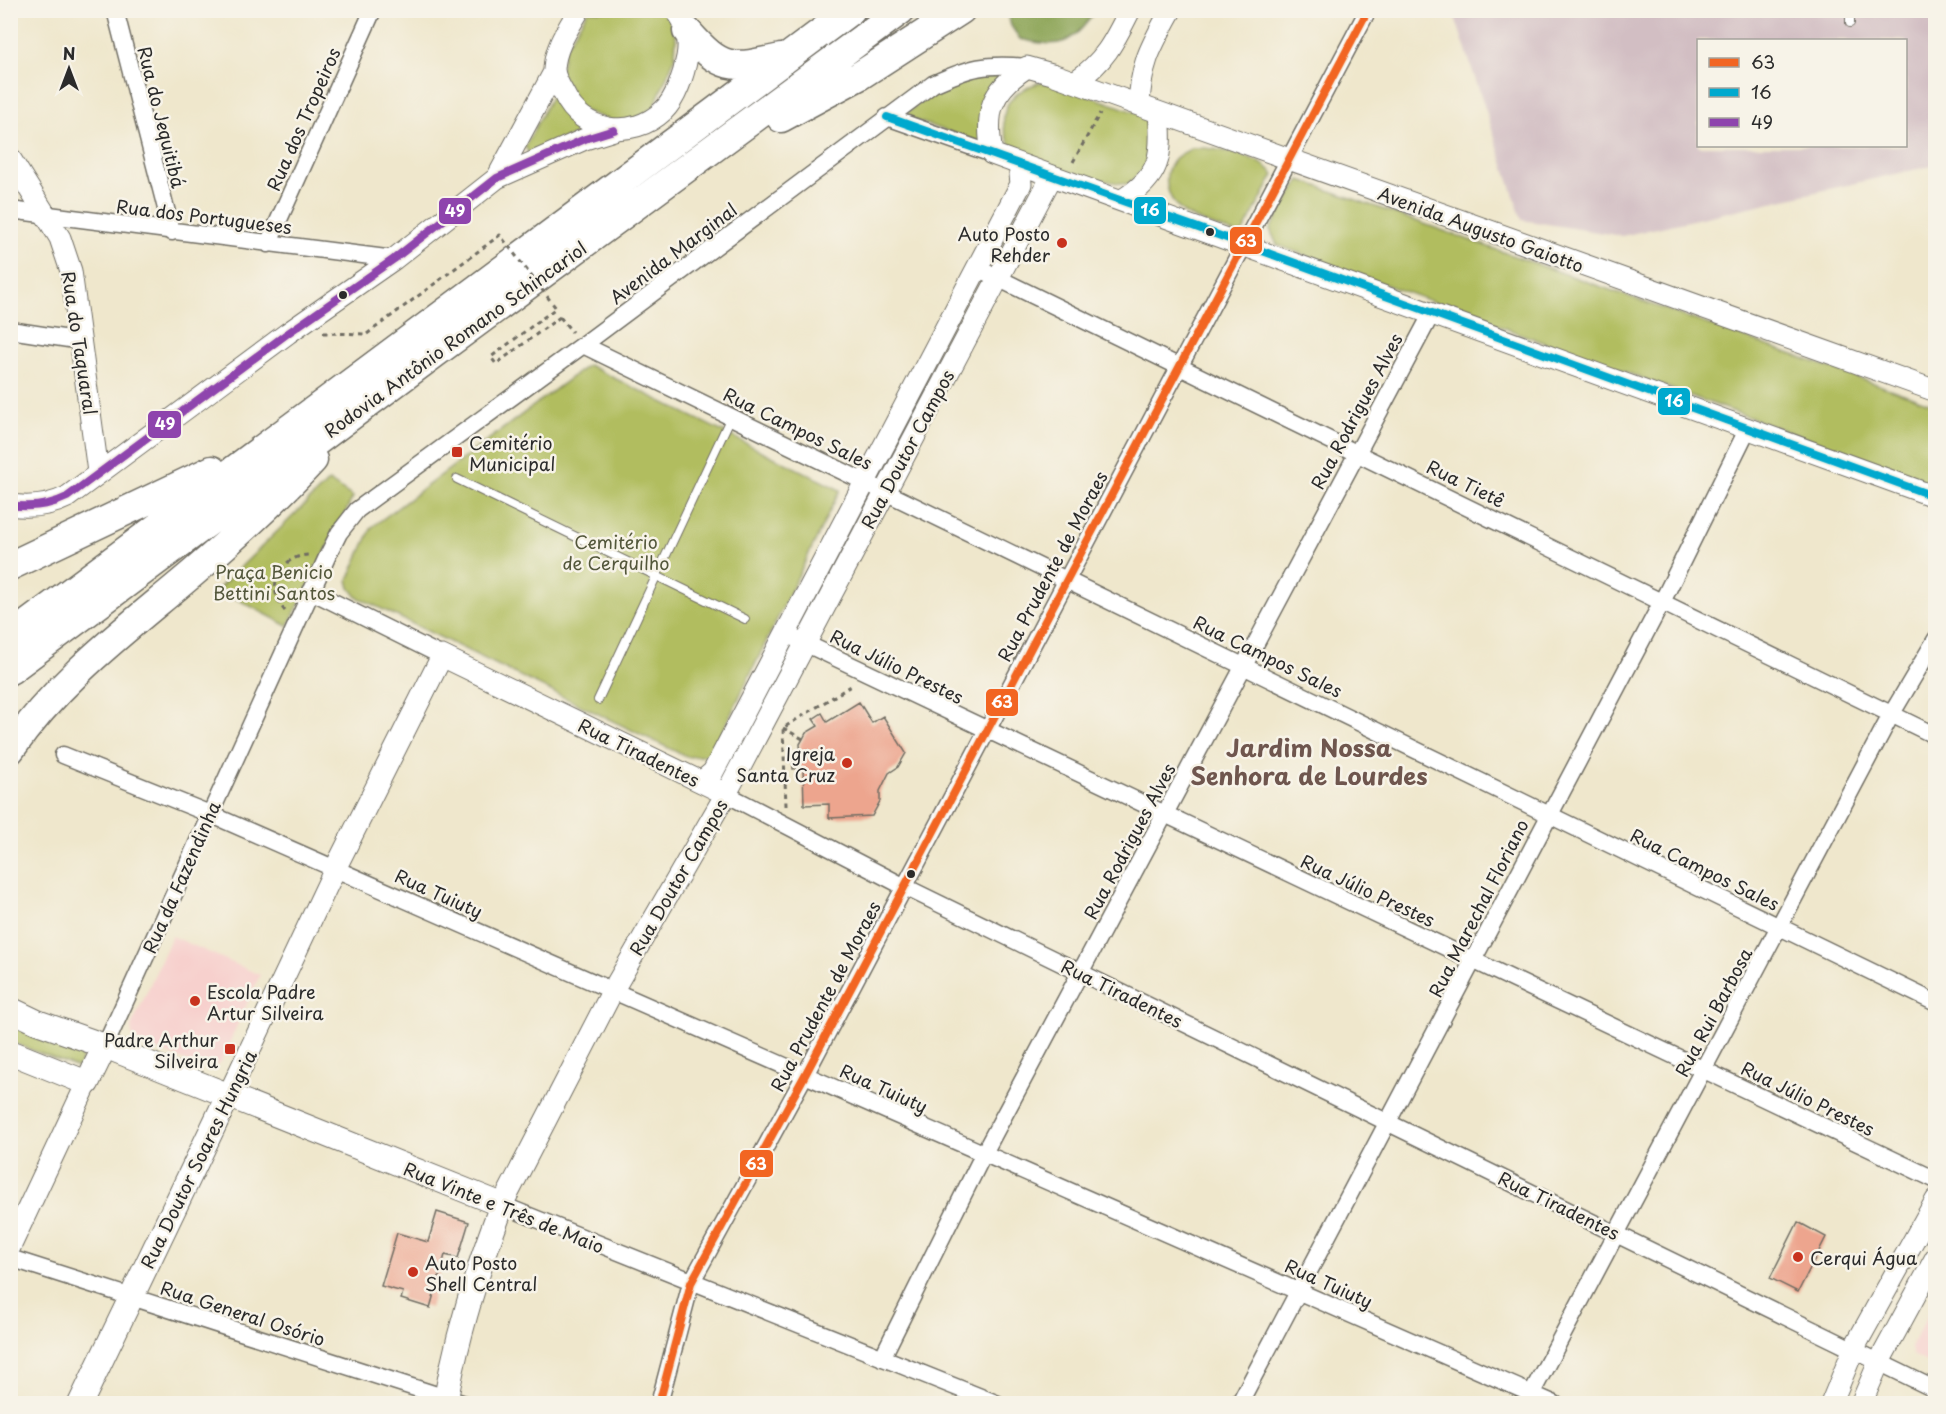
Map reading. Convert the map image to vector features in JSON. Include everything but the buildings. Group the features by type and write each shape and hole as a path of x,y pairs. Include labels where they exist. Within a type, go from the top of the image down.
{"highway":[{"name":"Rodovia Antônio Romano Schincariol","path":"10,637 851,10"},
{"name":"Rodovia Antônio Romano Schincariol","path":"10,670 902,10"},
{"path":"687,169 859,76 961,10"},
{"path":"680,17 706,52 724,63 743,66 789,56"},
{"path":"10,750 72,676 101,648 193,573 280,496 362,408"},
{"path":"10,566 227,463 305,417"}],"main road":[{"name":"Rua Vinte e Três de Maio","path":"10,1009 37,1022 105,1046 501,1205"},
{"name":"Rua da Fazendinha","path":"87,1083 105,1046"},
{"path":"10,1052 87,1083"},
{"name":"Rua Doutor Soares Hungria","path":"80,1404 228,1096"},
{"name":"Rua Doutor Campos","path":"452,1402 463,1320 501,1205"}],"street":[{"name":"Rua do Jequitibá","path":"115,10 172,232"},
{"name":"Rua dos Tropeiros","path":"268,244 373,10"},
{"path":"497,178 554,72 558,48 579,10"},
{"path":"1076,81 1096,67 1110,49 1130,10"},
{"path":"1139,105 1140,74 1149,51 1172,10"},
{"name":"Rua Prudente de Moraes","path":"659,1404 691,1283 905,887 986,730 1246,245 1368,10"},
{"path":"10,506 36,507 52,504 67,497 288,333 394,259 497,178 585,139 642,124 655,118 669,104 686,63 680,17"},
{"name":"Avenida Marginal","path":"357,510 933,84 971,67 998,64 1027,67"},
{"path":"992,154 988,122 992,104 1011,78 1027,67"},
{"name":"Avenida Augusto Gaiotto","path":"1027,67 1076,81 1935,391"},
{"path":"554,72 574,110 587,122 614,130"},
{"path":"1122,200 1141,188 1157,165 1161,145 1160,113"},
{"path":"887,117 1122,200 1935,497"},
{"name":"Rua do Taquaral","path":"10,158 60,238 71,271 98,472"},
{"name":"Rua Doutor Campos","path":"701,782 713,772 1022,184 1019,164"},
{"name":"Rua Doutor Campos","path":"501,1205 613,990 726,794 999,278 1058,178"},
{"name":"Rua dos Portugueses","path":"10,210 394,259"},
{"name":"Rua Tietê","path":"977,268 1356,451 1935,736"},
{"name":"Rua Rodrigues Alves","path":"882,1358 984,1153 1166,815 1356,451 1432,313"},
{"path":"10,330 82,341"},
{"name":"Rua Campos Sales","path":"583,345 1935,1003"},
{"name":"Rua Marechal Floriano","path":"1239,1404 1296,1290 1473,962 1548,814 1662,602 1748,429"},
{"name":"Rua da Fazendinha","path":"105,1046 311,591 339,533 357,510"},
{"name":"Rua Tiradentes","path":"311,591 726,794 905,887 1854,1348 1935,1390"},
{"name":"Rua Júlio Prestes","path":"785,634 1935,1180"},
{"name":"Rua Rui Barbosa","path":"1528,1398 1614,1232 1704,1070 1891,715 1935,639"},
{"name":"Rua Doutor Soares Hungria","path":"228,1096 335,868 442,656"},
{"name":"Rua Tuiuty","path":"63,755 210,814 613,990 1296,1290 1528,1398 1555,1404"},
{"name":"Rua da Fazendinha","path":"10,1247 87,1083"},
{"path":"1831,1404 1854,1348 1935,1200"},
{"name":"Rua Vinte e Três de Maio","path":"501,1205 998,1404"},
{"path":"1861,1404 1879,1362 1935,1257"},
{"name":"Rua General Osório","path":"10,1258 452,1402"}],"lane":[{"path":"1850,10 1850,22"},
{"path":"598,700 731,417"},
{"path":"457,479 745,619"}],"path":[{"path":"1058,178 1110,94"},
{"path":"288,333 367,334 500,235 556,308 491,357 496,364 560,317"},
{"path":"298,621 277,601 275,592 278,573 283,566 299,556 327,557"},
{"path":"782,823 786,814 783,728 857,682 863,671"}],"shaded area":[{"path":"1453,11 1935,11 1935,165 1622,236 1522,220"},
{"name":"Escola Padre Artur Silveira","path":"172,936 260,975 221,1061 214,1068 203,1068 137,1042 132,1035 131,1027"},
{"path":"1935,1301 1935,1366 1913,1355 1911,1347"}],"green space":[{"path":"1007,10 1096,11 1072,37 1064,42 1046,44 1020,39 1011,26"},
{"path":"588,11 664,11 671,19 676,36 675,57 654,107 636,119 617,123 580,109 560,72 565,48"},
{"path":"1000,75 982,143 914,120 908,115 909,111 930,96 952,85 975,78"},
{"path":"1038,83 1053,83 1143,115 1154,134 1152,161 1128,184 1054,168 1018,153 1011,145 1005,131 1005,109 1016,95"},
{"path":"553,93 584,131 529,153 525,147"},
{"path":"1192,148 1212,149 1248,157 1268,168 1274,175 1243,232 1237,234 1193,218 1181,211 1171,198 1167,183 1169,168 1177,157"},
{"path":"1300,180 1935,405 1935,485 1277,245 1270,229"},
{"name":"Cemitério de Cerquilho","path":"588,365 840,490 711,755 687,757 357,597 350,588 348,580 372,527"},
{"name":"Praça Benicio Bettini Santos","path":"329,481 353,497 288,626 218,589"},
{"path":"10,1019 24,1028 85,1052 78,1068 11,1042"}],"transit line":[{"name":"63","path":"659,1404 691,1283 805,1075 1368,10"},
{"name":"16","path":"887,117 1246,245 1936,497"},
{"name":"49","path":"10,505 40,506 67,497 288,333 394,259 497,178 585,139 614,130"}],"place":[{"name":"Auto Posto Rehder","path":"1062,243"},
{"name":"Cemitério Municipal","path":"457,452"},
{"name":"Igreja Santa Cruz","path":"847,763"},
{"name":"Escola Padre Artur Silveira","path":"195,1001"},
{"name":"Padre Arthur Silveira","path":"230,1049"},
{"name":"Cerqui Água","path":"1798,1257"},
{"name":"Auto Posto Shell Central","path":"413,1272"}],"district":[{"name":"Jardim Nossa Senhora de Lourdes","path":"1309,761"}]}
